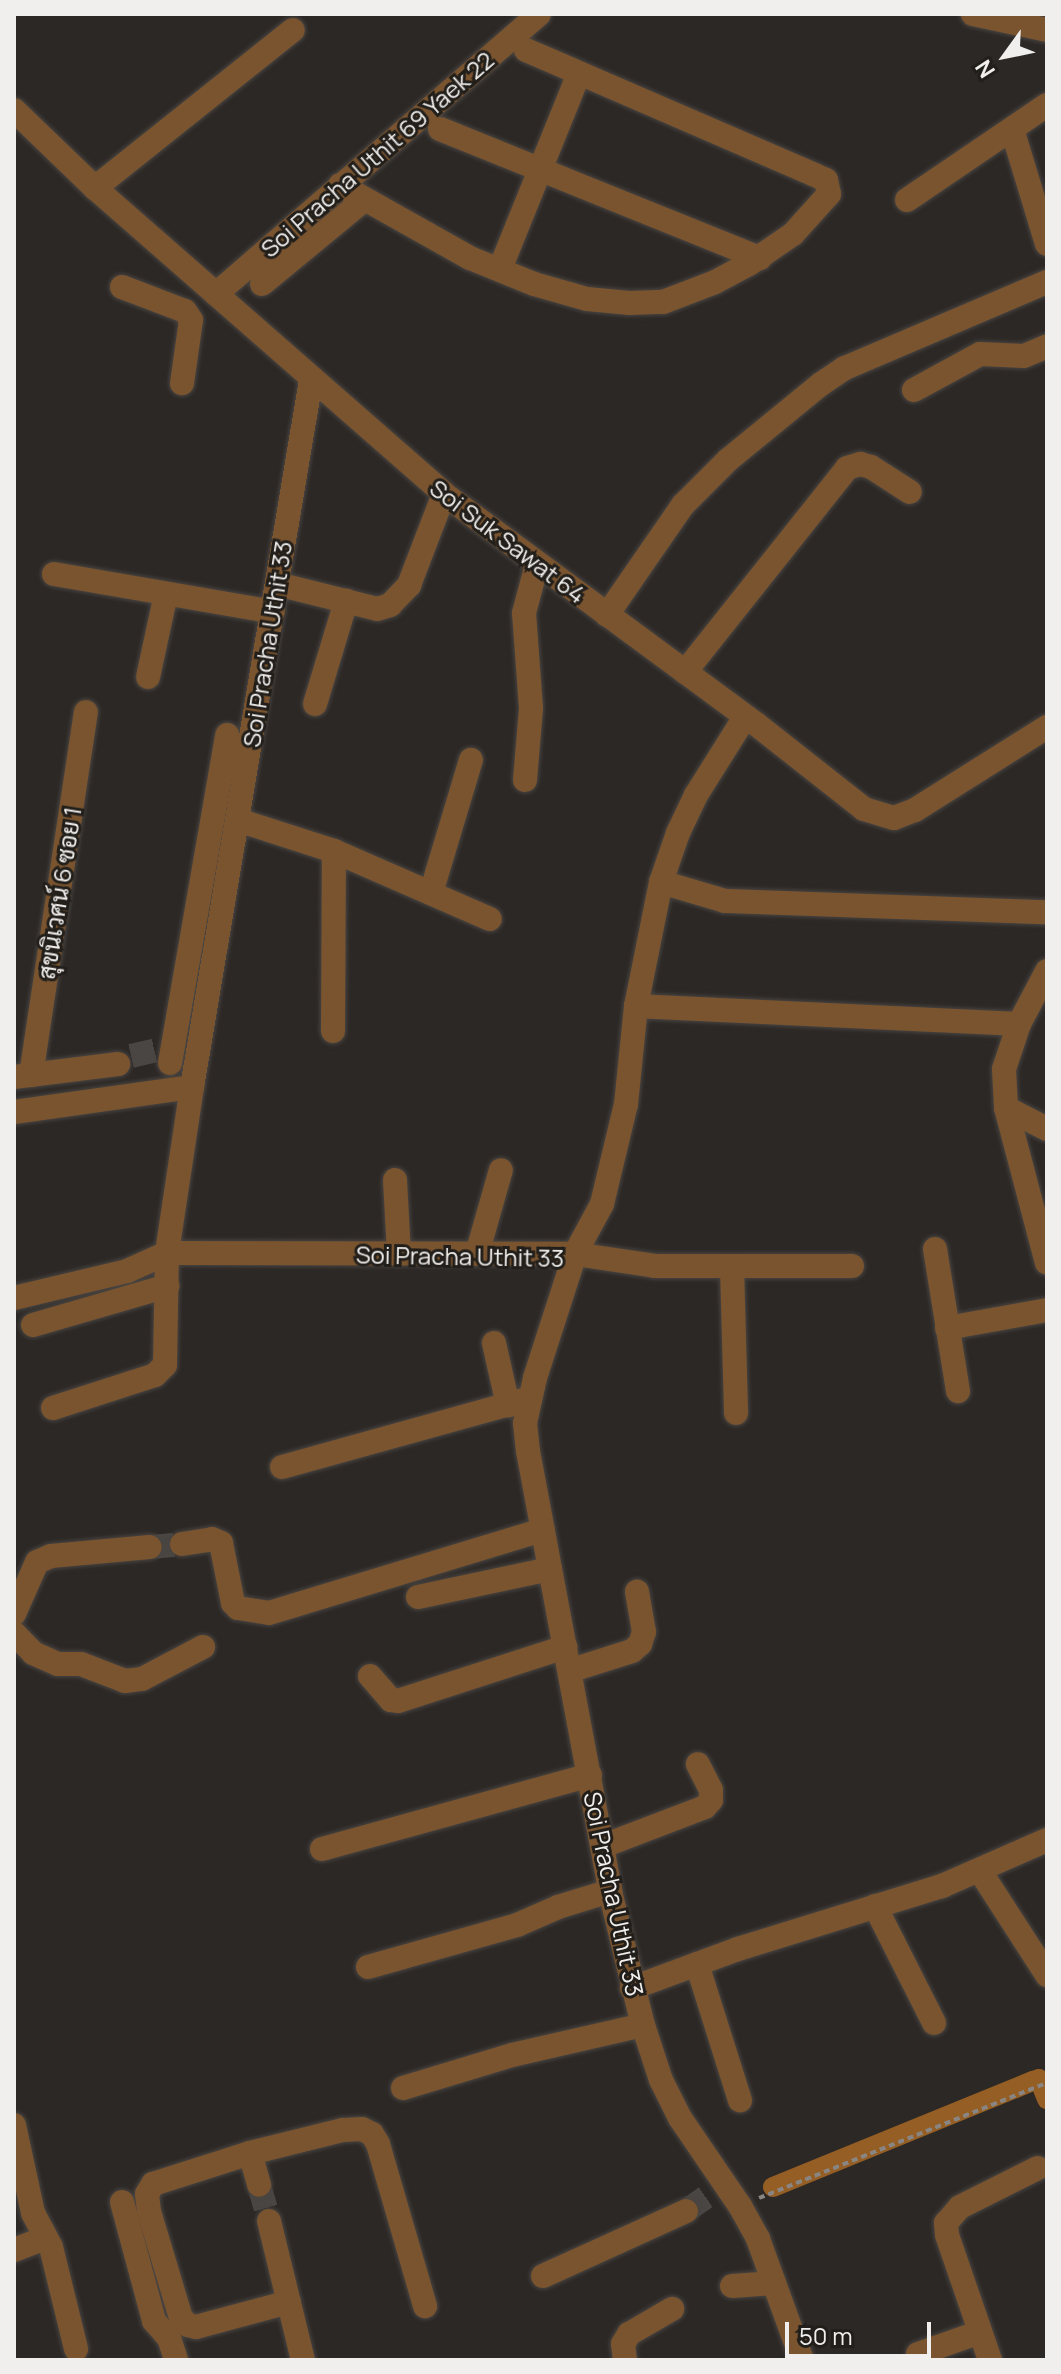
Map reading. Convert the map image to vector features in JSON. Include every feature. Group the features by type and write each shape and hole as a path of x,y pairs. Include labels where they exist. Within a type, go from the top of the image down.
{"street":[{"name":"Soi Pracha Uthit 69 Yaek 22","path":"216,294 539,14"},
{"path":"973,14 1047,29 1045,14"},
{"path":"95,188 293,30"},
{"path":"340,185 470,258 534,284 587,299 663,302 715,282 760,258 793,234 827,198 826,180 526,50"},
{"path":"500,269 579,73"},
{"path":"907,200 1047,105"},
{"name":"Soi Suk Sawat 64","path":"14,110 95,188 444,494 864,809 894,818 915,810 1047,727"},
{"path":"440,129 541,167 760,258"},
{"path":"1012,129 1047,244"},
{"path":"262,284 364,200"},
{"path":"176,307 195,276"},
{"path":"607,615 683,505 728,460 821,384 845,368 1047,282"},
{"path":"122,287 185,311 192,328 182,383"},
{"path":"914,390 980,354 1024,356 1047,346"},
{"name":"Soi Pracha Uthit 33","path":"311,380 167,1253 575,1254 519,1402 610,1891 632,1988 661,2080 720,2188 740,2206 774,2283 802,2360"},
{"path":"685,672 847,468 860,464 871,467 910,492"},
{"path":"277,584 377,609 401,597 409,585 444,494"},
{"path":"525,780 531,708 524,613 537,564"},
{"path":"54,574 273,612"},
{"path":"148,677 166,594"},
{"path":"315,704 346,601"},
{"name":"สุขนิเวศน์ 6 ซอย 1","path":"23,1076 86,712"},
{"path":"745,717 696,795 661,882 636,1006 626,1104 602,1204 575,1254 655,1266 852,1266"},
{"path":"198,1052 165,1057 227,735"},
{"path":"431,893 471,760"},
{"path":"238,820 334,851 490,919"},
{"path":"333,1031 334,851"},
{"path":"661,882 725,901 1047,912"},
{"path":"1047,971 1040,999 1019,1024 1004,1069 1006,1108 1047,1263"},
{"path":"636,1006 1019,1024"},
{"path":"23,1076 127,1063"},
{"path":"14,1112 192,1087"},
{"path":"1006,1108 1047,1129"},
{"path":"477,1254 501,1170"},
{"path":"395,1180 399,1254"},
{"path":"935,1249 958,1391"},
{"path":"14,1298 127,1271 167,1253 165,1365 155,1375 53,1408"},
{"path":"732,1267 736,1413"},
{"path":"33,1325 167,1286"},
{"path":"947,1328 1047,1310"},
{"path":"282,1467 519,1402 494,1343"},
{"path":"182,1544 212,1539 221,1543 233,1603 238,1608 269,1613 543,1530"},
{"path":"14,1614 37,1562 51,1556 150,1547"},
{"path":"418,1597 550,1569"},
{"path":"370,1676 391,1700 398,1701 568,1658 632,1651 640,1644 644,1632 637,1592"},
{"path":"14,1633 33,1653 46,1659 58,1664 81,1664 125,1681 142,1679 203,1647"},
{"path":"603,1846 705,1807 711,1800 711,1790 698,1764"},
{"path":"322,1849 590,1775"},
{"path":"632,1988 980,1871 1047,1840"},
{"path":"980,1871 1047,1975"},
{"path":"368,1967 517,1925 558,1907 610,1891"},
{"path":"875,1906 934,2023"},
{"path":"697,1964 740,2100"},
{"path":"403,2088 512,2055 643,2025"},
{"path":"14,2125 33,2213 57,2269 76,2349"},
{"path":"289,2302 196,2327 188,2325 181,2318 149,2211 147,2194 153,2184 250,2153 343,2130 362,2129 372,2134 425,2306"},
{"path":"250,2153 259,2185"},
{"path":"990,2360 947,2235 946,2223 960,2207 1038,2168"},
{"path":"122,2202 156,2327 169,2338 176,2360"},
{"path":"543,2276 686,2211"},
{"path":"269,2221 303,2360"},
{"path":"14,2250 46,2238"},
{"path":"732,2286 774,2283"},
{"path":"625,2360 623,2344 629,2334 672,2309"},
{"path":"918,2354 980,2332"}],"path":[{"path":"740,2206 1047,2083"}],"waterway":[{"path":"773,2187 1039,2079 1047,2099"}],"tunnel":[{"path":"131,1056 156,1050"},
{"path":"150,1547 182,1544"},
{"path":"259,2185 269,2221"},
{"path":"686,2211 716,2190"}]}
